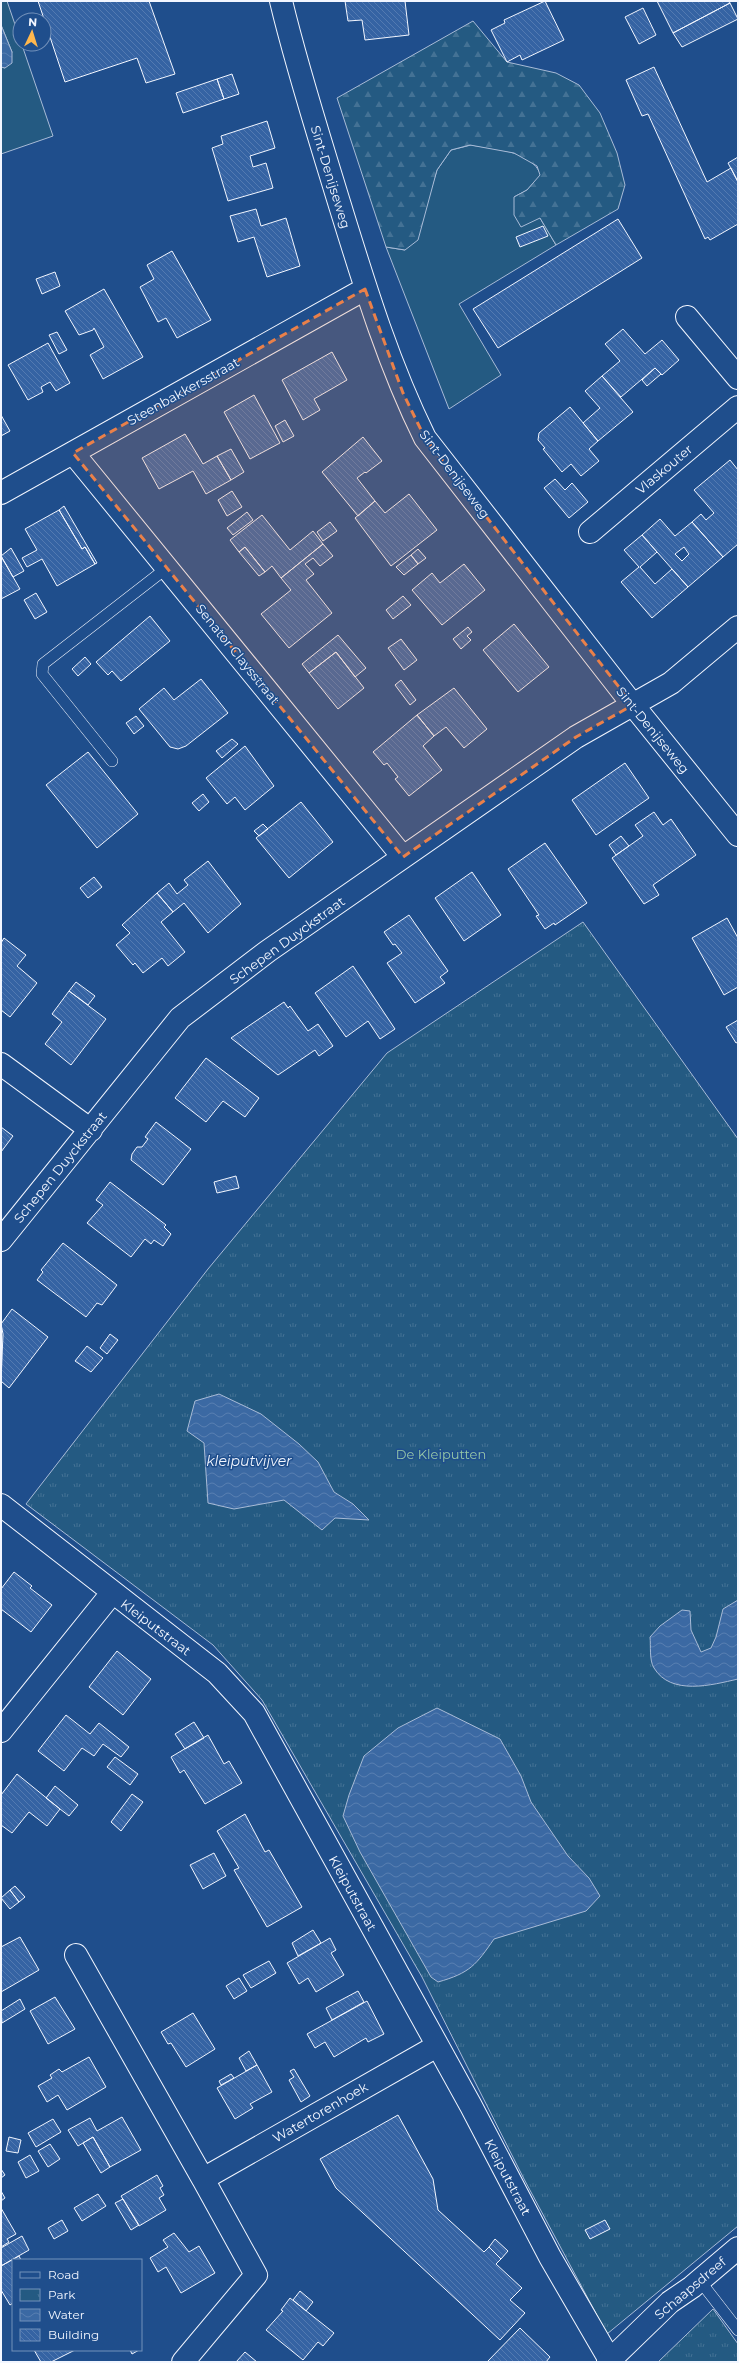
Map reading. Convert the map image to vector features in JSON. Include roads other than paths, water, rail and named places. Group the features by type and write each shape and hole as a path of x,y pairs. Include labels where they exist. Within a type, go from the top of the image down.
{"street":[{"name":"Sint-Denijseweg","path":"281,1 294,60 365,289 403,393 425,438 632,705 738,835"},
{"name":"Steenbakkersstraat","path":"1,494 365,289"},
{"path":"687,317 738,378"},
{"name":"Vlaskouter","path":"590,532 738,407"},
{"name":"Senator Claysstraat","path":"73,453 168,567 403,857"},
{"path":"632,705 671,683 738,627"},
{"name":"Schepen Duyckstraat","path":"1,1240 92,1130 180,1018 268,952 576,736 632,705"},
{"path":"1,1064 92,1130"},
{"name":"Kleiputstraat","path":"1,1505 216,1673 254,1713 437,2046 550,2257 610,2361"},
{"path":"1,1731 112,1593"},
{"path":"76,1955 256,2275 183,2362"},
{"name":"Watertorenhoek","path":"203,2179 437,2046"},
{"name":"Schaapsdreef","path":"610,2361 642,2332 670,2302 700,2281 738,2248"}],"lane":[{"path":"112,761 42,674 43,664 168,567"},
{"path":"700,2281 738,2330"}],"water":[{"path":"1,25 12,52 12,63 5,68 1,67"},
{"name":"kleiputvijver","path":"219,1394 261,1414 299,1444 318,1462 334,1492 353,1504 369,1520 335,1518 322,1530 284,1500 234,1509 208,1503 204,1443 187,1431 195,1401"},
{"path":"738,1600 738,1679 704,1686 693,1686 681,1685 661,1677 652,1665 650,1637 660,1626 682,1610 690,1611 691,1630 701,1652 711,1648 716,1637 723,1609"},
{"path":"437,1708 500,1739 521,1776 531,1802 568,1856 589,1878 600,1896 586,1911 494,1939 477,1962 471,1967 458,1975 438,1982 431,1977 360,1852 343,1816 349,1795 364,1756 398,1728"}],"park label":[{"name":"De Kleiputten","path":"441,1454"}]}
